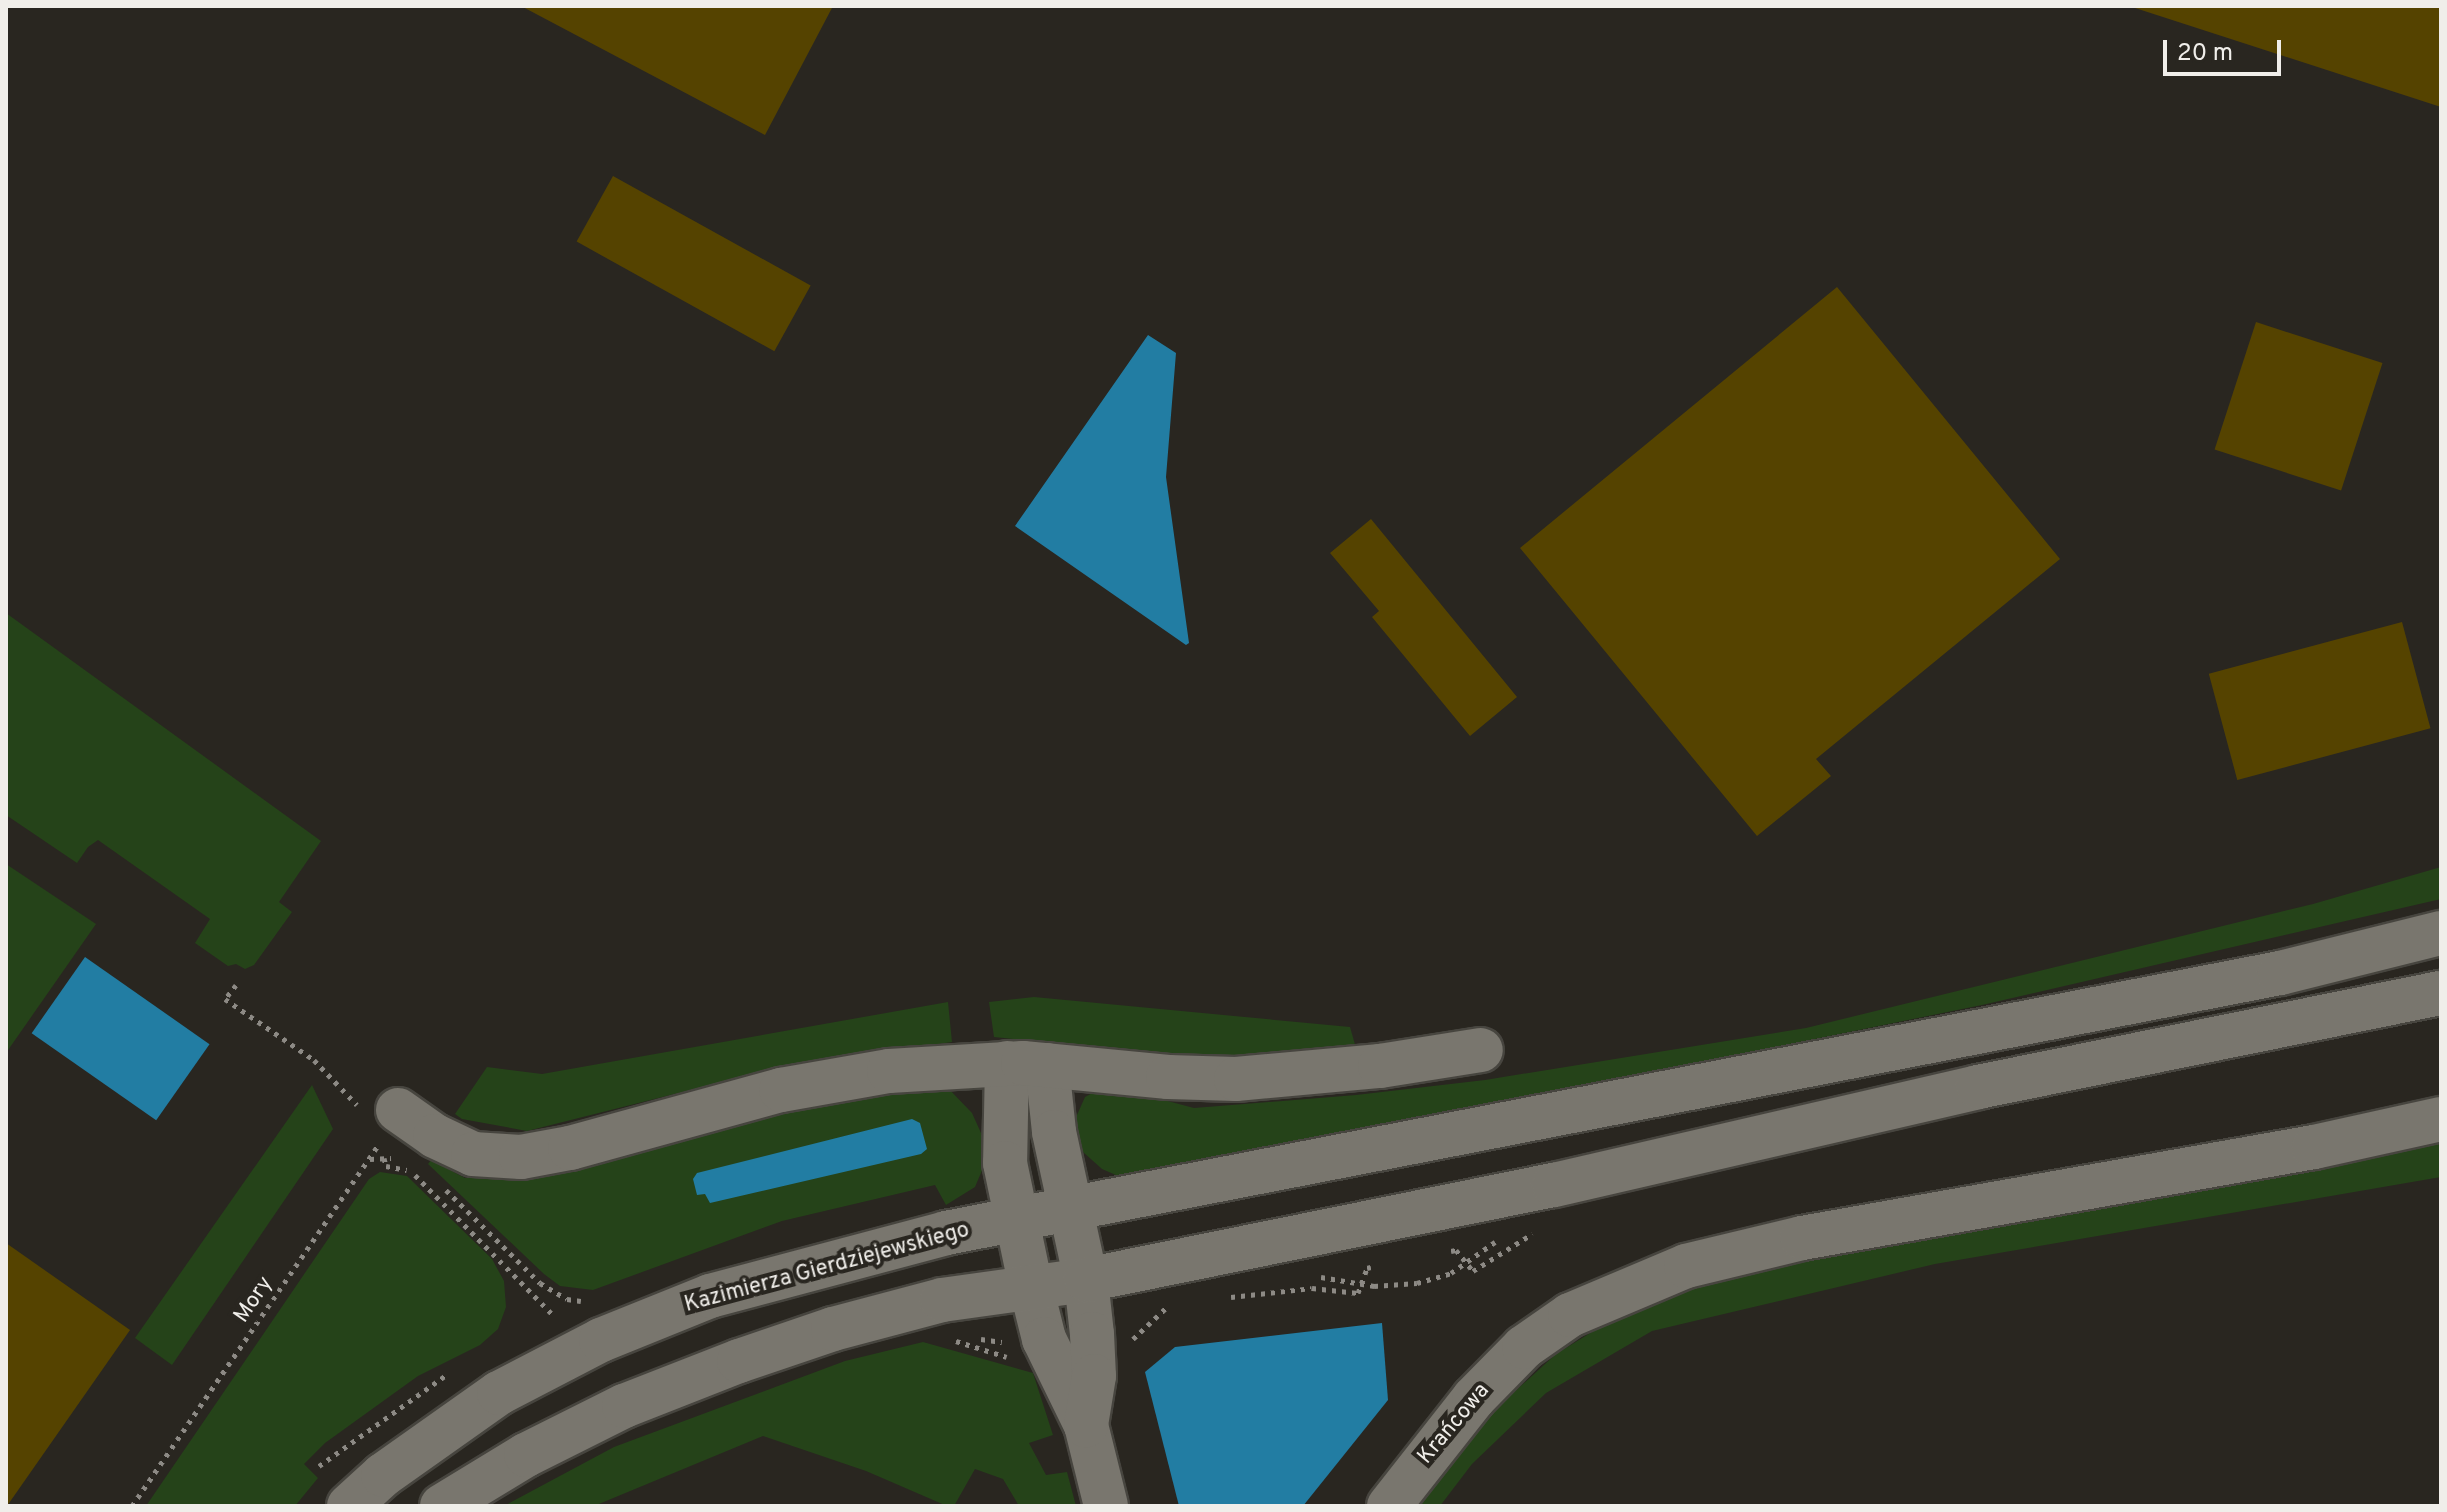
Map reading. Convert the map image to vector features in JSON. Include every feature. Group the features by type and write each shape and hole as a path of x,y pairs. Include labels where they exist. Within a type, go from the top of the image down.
{"street":[{"name":"Kazimierza Gierdziejewskiego","path":"349,1506 383,1475 499,1393 601,1340 710,1296 928,1238 1072,1207 2280,973 2441,933"},
{"path":"442,1506 526,1455 582,1427 739,1361 833,1329 942,1300 1086,1280 1554,1185 1978,1087 2441,993"},
{"path":"398,1110 435,1136 473,1154 521,1157 570,1148 781,1090 889,1071 1027,1064 1168,1077 1236,1079 1380,1066 1481,1050"},
{"path":"1027,1064 1054,1132 1086,1280 1094,1376 1086,1425"},
{"path":"1027,1064 1005,1163 1044,1339 1086,1425 1106,1506"},
{"name":"Krańcowa","path":"1389,1506 1474,1398 1524,1347 1570,1315 1700,1262 1802,1238 2314,1147 2441,1119"}],"path":[{"name":"Mory","path":"132,1506 370,1159 398,1110"},
{"path":"370,1159 400,1157"},
{"path":"445,1189 540,1283 567,1299 588,1300"},
{"path":"948,1331 955,1340 973,1349 1020,1359"},
{"path":"973,1332 978,1338 994,1342 1015,1341"}],"green space":[{"path":"6,613 321,841 279,902 292,912 254,965 245,969 236,964 228,966 195,943 210,919 98,840 88,847 77,863 6,815"},
{"path":"6,864 96,924 6,1053"},
{"path":"2441,867 2441,899 1982,1005 1125,1179 1102,1169 1083,1152 1073,1124 1085,1097 1107,1085 1194,1108 1356,1095 1485,1080 1806,1028 2313,904"},
{"path":"1034,997 1350,1027 1356,1048 1235,1063 994,1037 989,1002"},
{"path":"948,1002 952,1042 782,1067 527,1131 462,1119 455,1114 487,1067 542,1074"},
{"path":"312,1085 333,1129 172,1365 135,1338"},
{"path":"947,1087 972,1113 986,1144 986,1161 975,1187 946,1205 935,1185 782,1221 593,1290 560,1286 544,1274 428,1164 431,1160 465,1178 513,1177 809,1102"},
{"path":"2441,1138 2441,1177 1935,1264 1652,1331 1546,1393 1472,1464 1440,1506 1412,1506 1488,1416 1556,1354 1628,1310 1693,1286 1776,1266 2203,1189"},
{"path":"380,1172 407,1176 492,1259 504,1281 506,1307 498,1329 480,1345 418,1376 325,1443 304,1464 318,1478 295,1506 146,1506 369,1179"},
{"path":"923,1342 1033,1373 1053,1435 1029,1443 1046,1475 1067,1472 1076,1506 1019,1506 1003,1479 975,1469 954,1506 947,1506 866,1471 763,1436 594,1506 504,1506 614,1447 845,1361"}],"water":[{"path":"1148,335 1176,353 1166,477 1189,643 1186,645 1015,526"},
{"path":"85,957 210,1044 156,1120 32,1033"},
{"path":"912,1119 920,1123 927,1149 921,1154 710,1203 705,1194 697,1195 693,1179 697,1173"},
{"path":"1382,1323 1388,1400 1303,1506 1179,1506 1145,1372 1175,1347"}],"building":[{"path":"521,6 833,6 765,135"},
{"path":"2441,6 2441,107 2132,7"},
{"path":"613,176 811,286 774,351 577,242"},
{"path":"1837,287 2060,559 1816,759 1831,776 1757,836 1520,548"},
{"path":"2256,322 2382,363 2341,491 2215,449"},
{"path":"1371,519 1517,697 1470,736 1372,617 1379,611 1330,553"},
{"path":"2402,622 2430,728 2237,780 2209,674"},
{"path":"6,1243 130,1330 7,1506 6,1506"}]}
